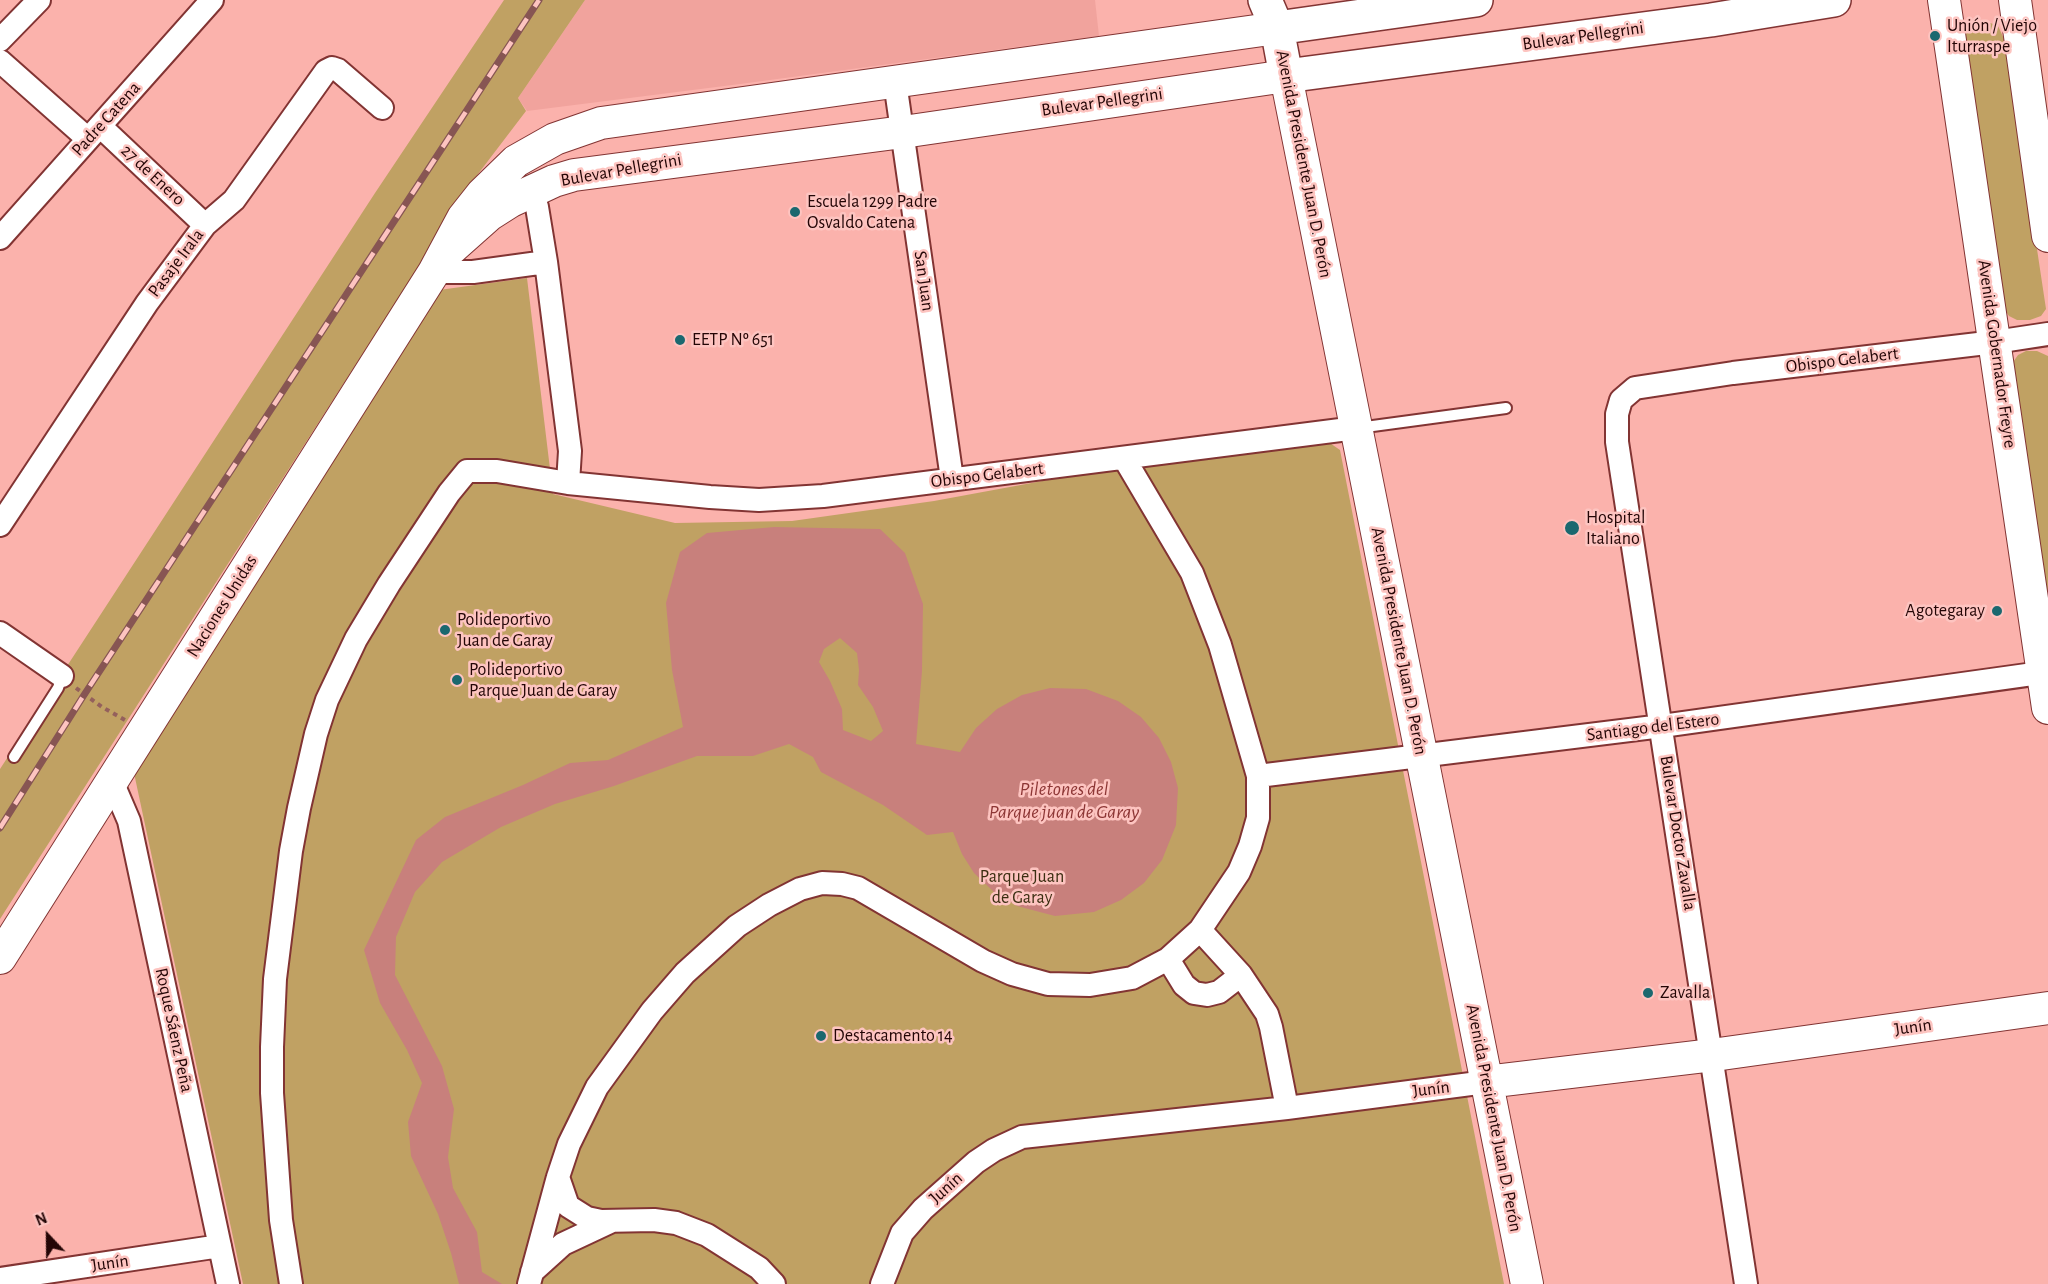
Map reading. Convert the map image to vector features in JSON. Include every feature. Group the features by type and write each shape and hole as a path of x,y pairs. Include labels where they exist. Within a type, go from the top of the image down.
{"main road":[{"path":"1271,14 1476,0"},
{"name":"Bulevar Pellegrini","path":"1286,76 1670,13 1834,0"},
{"name":"Avenida Presidente Juan D. Perón","path":"1271,14 1286,76"}],"street":[{"path":"0,40 39,0"},
{"name":"Padre Catena","path":"0,238 212,0"},
{"name":"Avenida Gobernador Freyre","path":"1944,0 2045,673 2048,708"},
{"path":"2015,0 2048,236"},
{"path":"546,262 473,272 439,263 463,218 482,194 516,161 555,139 600,123 895,82 1271,14"},
{"name":"27 de Enero","path":"0,62 94,132 205,225"},
{"name":"Pasaje Irala","path":"0,525 147,303 205,225 234,200 326,71 332,68 338,70 382,108"},
{"name":"Bulevar Pellegrini","path":"439,263 489,215 530,191 574,175 903,132 1286,76"},
{"name":"Avenida Presidente Juan D. Perón","path":"1286,76 1527,1284"},
{"name":"San Juan","path":"895,82 952,479"},
{"path":"657,116 648,126 644,134 644,142 652,155 661,162"},
{"path":"530,191 537,207 546,262 570,451 568,483"},
{"name":"Naciones Unidas","path":"0,958 439,263"},
{"name":"Obispo Gelabert","path":"1635,388 1733,373 2048,334"},
{"name":"Bulevar Doctor Zavalla","path":"1635,388 1621,400 1617,414 1617,441 1713,1055 1746,1284"},
{"name":"Obispo Gelabert","path":"291,1284 281,1220 272,1093 272,1047 275,979 291,851 299,808 316,734 327,700 356,639 449,493 467,471 497,471 568,483 759,500 823,496 1356,428"},
{"path":"531,1278 569,1144 597,1087 652,1011 685,973 737,926 769,905 800,889 822,883 858,888 983,961 1012,974 1048,984 1090,985 1132,978 1168,958 1200,930 1239,872 1250,846 1258,818 1258,776 1220,645 1197,582 1124,458"},
{"path":"0,633 62,676"},
{"name":"Santiago del Estero","path":"1258,776 1662,726 2045,673"},
{"name":"Roque Sáenz Peña","path":"111,779 129,821 228,1284"},
{"path":"1200,930 1241,975 1258,999 1271,1027 1287,1108"},
{"path":"1168,958 1184,985 1194,993 1207,995 1219,992 1241,975"},
{"name":"Junín","path":"882,1284 902,1233 923,1209 975,1162 1022,1137 1287,1108 1713,1055 2048,1008"},
{"path":"558,1177 568,1206 587,1218 601,1221 654,1220 676,1223 707,1235 759,1268 774,1284"},
{"path":"531,1278 563,1245 584,1233 616,1220"},
{"name":"Junín","path":"0,1279 220,1246"}],"lane":[{"name":"Obispo Gelabert","path":"1356,428 1506,408"},
{"path":"14,757 58,688 62,676"}],"path":[{"path":"62,676 84,695 111,712"}],"shaded area":[{"path":"585,0 1095,0 1099,36 527,111 518,98"}],"green space":[{"path":"504,0 585,0 518,98 526,111 478,174 0,919 0,769 375,193"},
{"path":"1988,22 1998,26 2006,43 2046,309 2041,316 2030,320 2017,320 2009,316 2003,307 1962,35 1969,25"},
{"name":"Parque Juan de Garay","path":"527,278 553,494 675,523 792,521 934,501 1091,472 1324,439 1340,450 1504,1284 243,1284 134,773 439,290"},
{"path":"2026,351 2037,351 2048,356 2048,611 2011,365 2018,355"}],"water":[{"name":"Piletones del Parque juan de Garay","path":"774,527 880,529 905,553 923,604 922,671 916,744 960,752 976,728 997,709 1022,695 1050,688 1086,689 1118,701 1141,717 1159,738 1171,762 1178,788 1176,825 1162,860 1144,883 1121,900 1094,912 1055,916 1017,906 994,892 974,873 962,854 953,832 927,835 883,805 821,772 813,757 789,744 753,756 697,756 614,786 555,804 501,827 442,862 415,892 396,937 395,975 442,1066 454,1109 448,1157 453,1188 477,1232 482,1272 502,1284 459,1284 438,1214 411,1156 408,1122 422,1083 407,1050 380,1003 364,950 416,840 445,817 570,763 608,760 683,727 672,670 666,603 680,552 707,533","holes":["840,638 857,653 858,685 873,707 883,731 871,741 843,730 842,709 819,662 824,649"]}],"railway":[{"path":"0,828 84,695 539,0"}],"place":[{"name":"Unión / Viejo Iturraspe","path":"1935,36"},
{"name":"Escuela 1299 Padre Osvaldo Catena","path":"795,212"},
{"name":"EETP Nº 651","path":"680,340"},
{"name":"Hospital Italiano","path":"1572,528"},
{"name":"Agotegaray","path":"1997,611"},
{"name":"Polideportivo Juan de Garay","path":"445,630"},
{"name":"Polideportivo Parque Juan de Garay","path":"457,680"},
{"name":"Zavalla","path":"1648,993"},
{"name":"Destacamento 14","path":"821,1036"}]}
